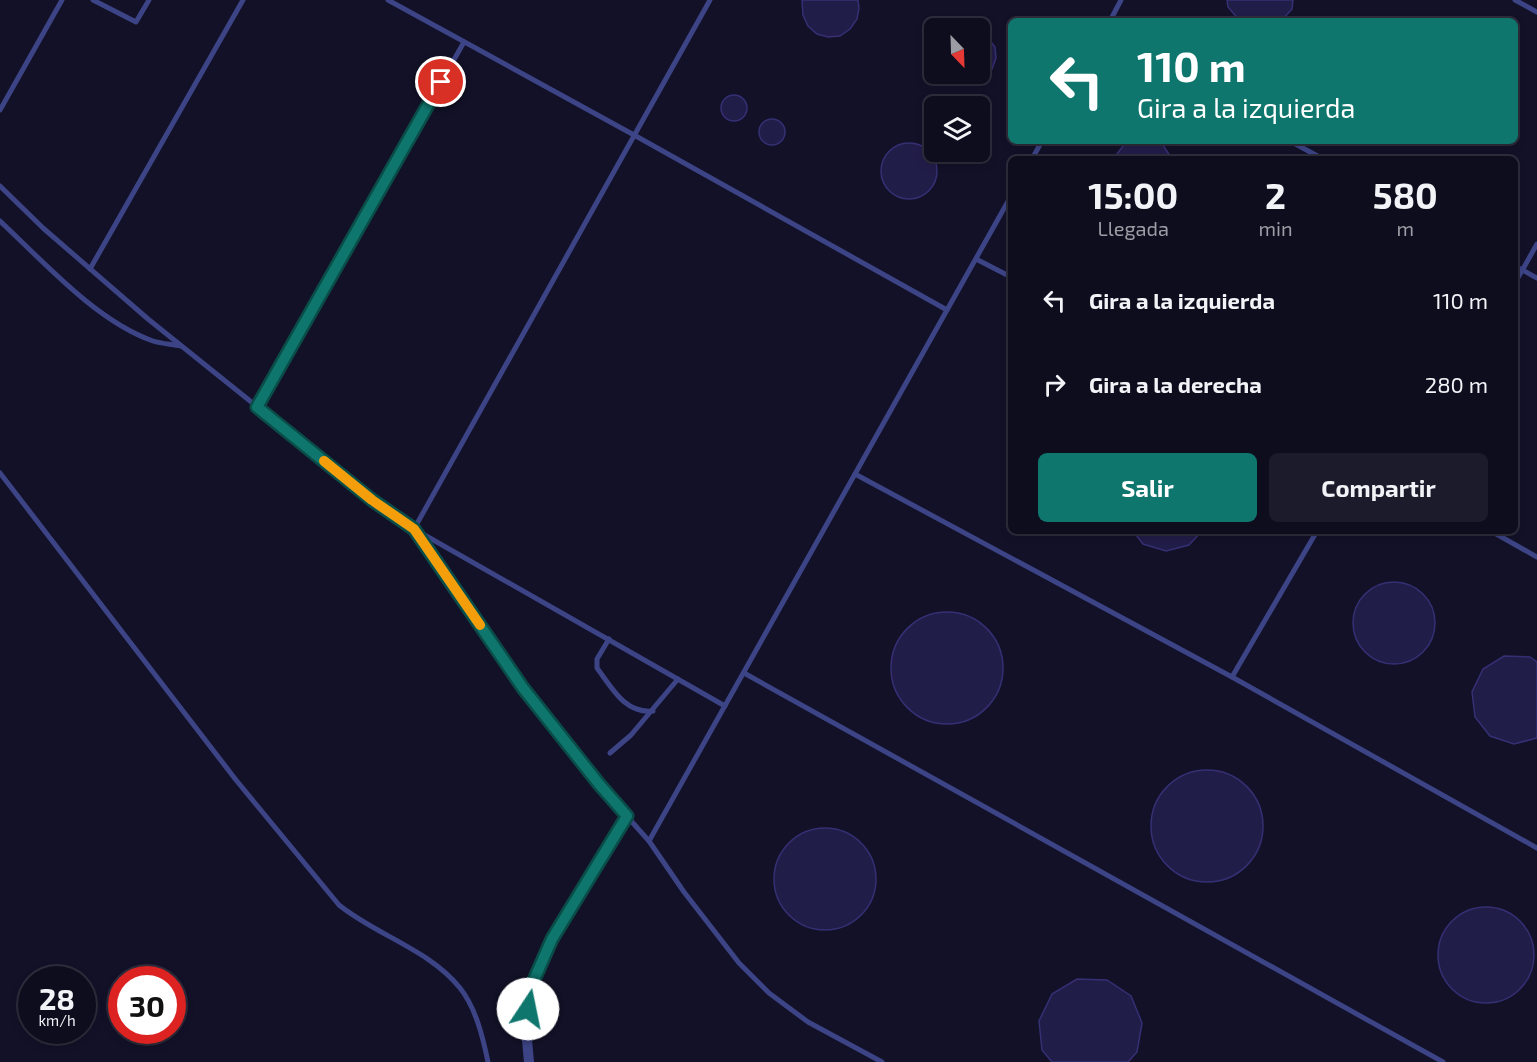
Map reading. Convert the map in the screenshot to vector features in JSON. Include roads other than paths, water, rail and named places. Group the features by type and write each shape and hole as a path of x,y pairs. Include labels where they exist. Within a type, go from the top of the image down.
{"street":[{"path":"529,1062 526,1029 530,989 552,939 627,816"}],"lane":[{"path":"0,110 62,0"},
{"path":"93,0 136,22 149,0"},
{"path":"90,268 243,0"},
{"path":"388,0 947,310"},
{"path":"414,529 710,0"},
{"path":"1112,18 1121,0"},
{"path":"1515,0 1537,12"},
{"path":"257,407 464,42"},
{"path":"1296,144 1318,156"},
{"path":"0,186 90,268 181,346 372,500 414,529 725,706"},
{"path":"649,841 1008,201"},
{"path":"0,221 94,306 130,330 154,341 181,346"},
{"path":"1518,277 1537,244"},
{"path":"976,259 1008,275"},
{"path":"1518,268 1537,278"},
{"path":"0,473 236,780 339,904 359,921 443,970 462,990 474,1016 488,1062"},
{"path":"855,474 1232,677 1537,848"},
{"path":"414,529 523,688 599,784 649,841 684,892 739,963 769,993 808,1022 882,1062"},
{"path":"1232,677 1315,534"},
{"path":"1496,534 1537,557"},
{"path":"609,639 597,659 597,668 630,708 641,712 653,711"},
{"path":"744,673 1443,1062"},
{"path":"610,753 653,711 678,679"}]}
